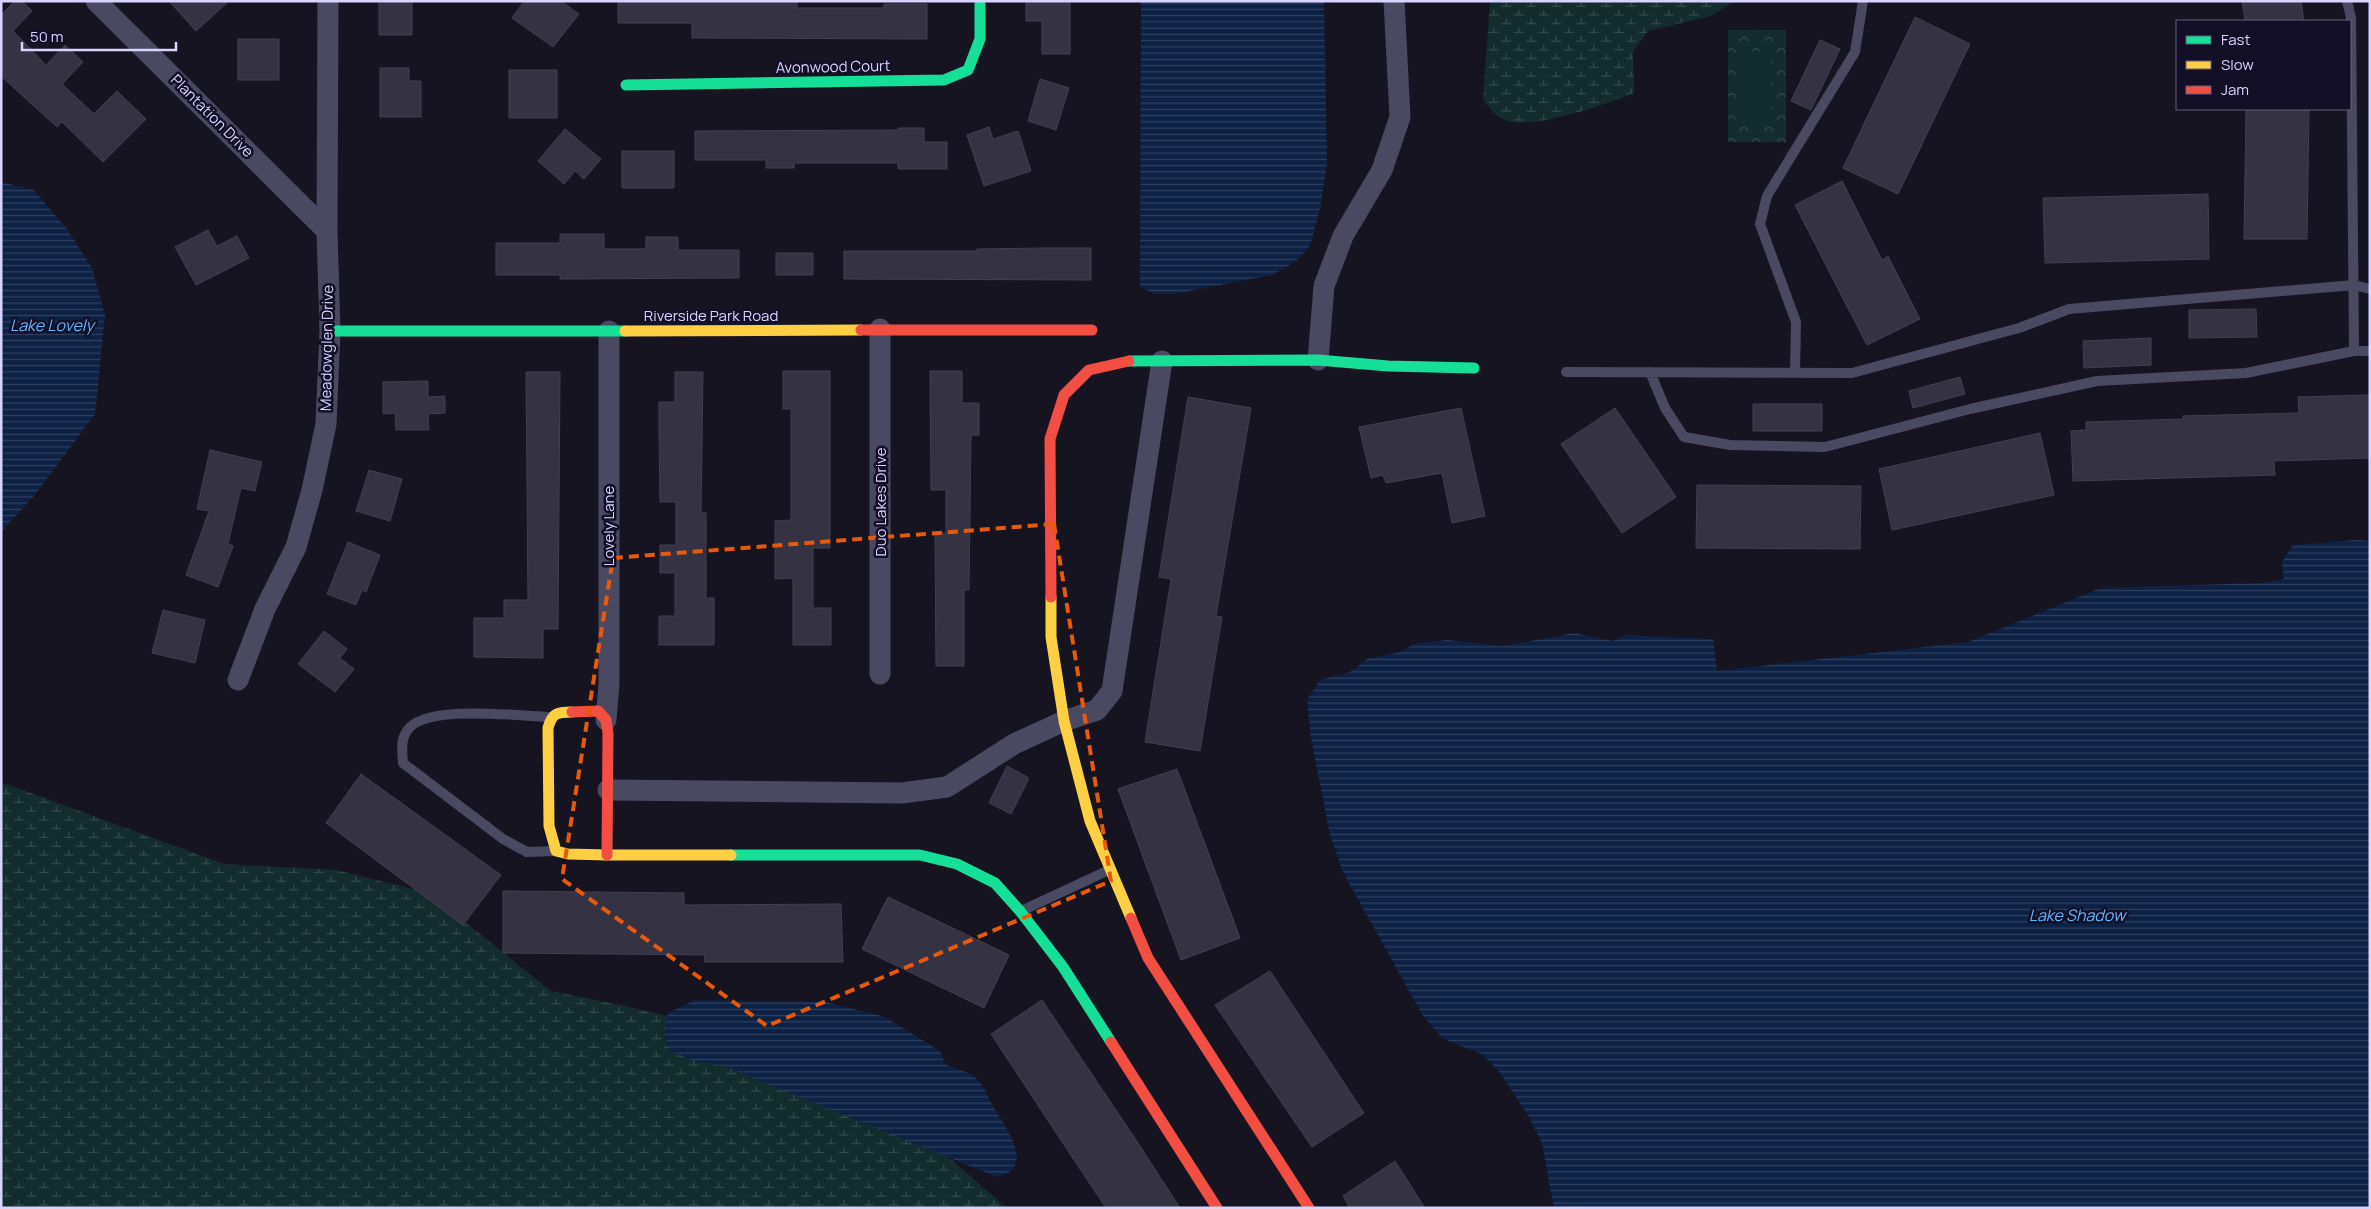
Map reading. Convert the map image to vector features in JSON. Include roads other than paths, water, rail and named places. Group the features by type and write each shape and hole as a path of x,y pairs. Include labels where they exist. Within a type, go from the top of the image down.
{"street":[{"name":"Plantation Drive","path":"96,1 327,231"},
{"name":"Meadowglen Drive","path":"238,680 265,609 296,547 312,490 326,424 330,332 327,231 328,1"},
{"name":"Avonwood Court","path":"626,85 944,80 968,70 980,39 980,1"},
{"path":"1318,360 1324,286 1343,236 1382,170 1400,117 1394,1"},
{"name":"Duo Lakes Drive","path":"880,330 880,674"},
{"name":"Riverside Park Road","path":"330,332 1092,330"},
{"name":"Lovely Lane","path":"606,720 609,684 610,331"},
{"path":"1308,1208 1148,958 1109,870 1090,821 1064,720 1051,637 1050,439 1064,395 1089,370 1128,361 1318,360 1388,366 1474,368"},
{"path":"608,790 902,794 947,787 1014,744 1064,720 1097,710 1112,691 1162,361"},
{"path":"607,855 606,720 598,711 558,712 551,717 548,728 549,826 556,851 568,854 607,855 920,855 957,864 995,884 1020,911 1063,967 1217,1208"}],"lane":[{"path":"1795,372 1796,322 1760,224 1767,196 1855,52 1863,1"},
{"path":"2347,1 2351,18 2354,351"},
{"path":"1566,372 1852,372 2019,328 2069,309 2354,285 2370,289"},
{"path":"1650,372 1665,408 1684,437 1730,444 1825,446 1970,409 2098,381 2246,372 2354,351 2370,351"},
{"path":"551,717 444,713 422,720 409,728 401,743 403,763 503,839 527,852 556,851"},
{"path":"1020,911 1109,870"}],"water":[{"path":"1141,1 1324,1 1327,163 1320,209 1310,246 1295,262 1272,275 1173,294 1155,294 1140,287"},
{"name":"Lake Lovely","path":"1,182 34,190 67,229 92,268 105,315 95,414 34,496 1,532"},
{"name":"Lake Shadow","path":"2357,540 2370,541 2370,1208 1554,1208 1542,1143 1529,1117 1501,1074 1483,1055 1442,1038 1423,1016 1343,872 1330,835 1311,737 1307,700 1320,680 1350,672 1367,659 1400,652 1414,644 1447,640 1503,646 1574,633 1613,641 1625,635 1713,639 1717,671 1968,642 2101,588 2263,583 2284,579 2282,562 2293,545"},
{"path":"695,1000 826,1002 885,1017 940,1051 945,1064 969,1073 979,1081 1011,1136 1017,1156 1015,1165 1009,1172 997,1177 724,1066 695,1061 670,1051 665,1032 668,1013"}]}
